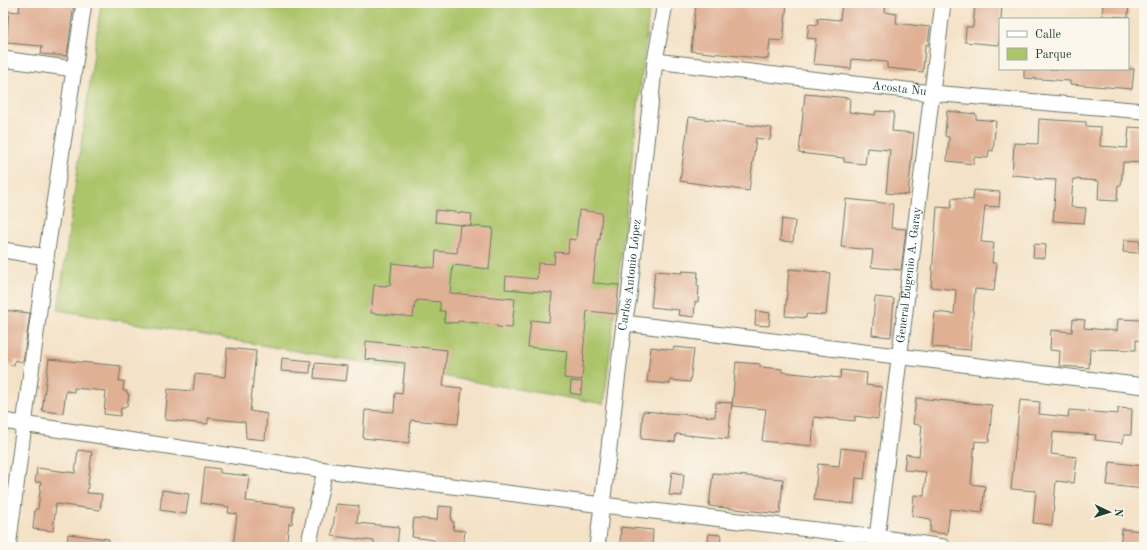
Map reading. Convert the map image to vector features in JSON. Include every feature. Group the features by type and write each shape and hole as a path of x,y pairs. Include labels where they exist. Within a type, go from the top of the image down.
{"street":[{"path":"8,547 46,257 84,3"},
{"name":"Carlos Antonio López","path":"597,547 624,323 629,297 655,62 665,3"},
{"name":"General Eugenio A. Garay","path":"876,542 943,3"},
{"path":"3,59 74,69"},
{"name":"Acosta Ñu","path":"655,62 932,94 1144,108"},
{"path":"3,250 46,257"},
{"path":"624,323 1144,386"},
{"path":"3,421 325,470 876,542 943,547"},
{"path":"308,547 325,470"}],"green space":[{"path":"101,3 650,3 604,404 58,310"}],"building":[{"path":"20,3 74,3 67,56 41,54 42,46 6,43 9,11 19,12"},
{"path":"696,3 787,3 783,41 770,40 768,59 691,51"},
{"path":"842,3 886,3 885,12 897,14 896,23 930,27 928,45 925,45 923,72 887,68 887,62 852,59 851,69 813,64 816,39 807,38 809,24 817,25 818,18 840,20"},
{"path":"1103,3 1129,3 1128,17 1102,16"},
{"path":"975,4 1002,6 1001,18 999,18 999,45 965,42 966,27 973,27"},
{"path":"1134,69 1132,89 1070,84 1070,81 1024,78 1024,70"},
{"path":"805,94 850,98 849,112 875,115 876,111 894,112 892,131 914,133 908,195 886,193 890,150 867,148 865,164 844,162 844,158 799,153"},
{"path":"947,111 976,114 976,119 996,121 993,151 989,150 988,158 974,157 974,164 947,161 949,137 945,136"},
{"path":"689,117 772,128 770,140 756,138 749,191 680,181"},
{"path":"1039,119 1086,122 1086,126 1101,127 1100,146 1127,148 1129,127 1144,128 1144,163 1123,162 1121,185 1118,185 1117,201 1098,200 1099,181 1073,179 1071,207 1086,208 1084,223 1053,221 1056,180 1035,179 1035,177 1012,175 1014,143 1038,144"},
{"path":"974,190 1000,192 999,207 985,206 981,242 994,243 992,263 997,263 994,291 975,289 970,350 932,347 935,312 954,314 956,290 931,287 937,207 951,208 952,198 973,200"},
{"path":"846,199 893,204 891,228 906,229 901,270 871,267 873,250 841,247"},
{"path":"436,210 472,214 471,226 435,222"},
{"path":"579,210 602,213 600,240 598,239 593,283 619,285 616,314 587,311 582,380 564,378 567,351 528,347 531,320 549,322 552,293 505,289 506,276 537,279 538,263 554,264 555,252 568,253 569,239 576,240"},
{"path":"782,219 795,221 793,242 780,241"},
{"path":"460,225 493,228 489,269 453,265 450,293 515,299 512,328 458,321 458,323 444,322 445,311 440,311 440,302 417,300 417,302 415,302 413,317 371,313 374,285 390,285 392,263 435,268 436,251 457,253"},
{"path":"1124,240 1140,241 1139,253 1123,252"},
{"path":"1034,244 1046,245 1045,258 1033,257"},
{"path":"789,269 830,273 826,315 806,314 806,318 785,316"},
{"path":"655,271 682,273 682,271 698,272 698,302 695,302 694,317 678,315 679,310 651,307"},
{"path":"875,297 894,299 891,337 872,335"},
{"path":"3,310 30,313 23,362 15,360 14,365 3,364"},
{"path":"756,311 770,313 769,326 755,325"},
{"path":"1073,319 1085,320 1084,328 1117,331 1118,319 1142,320 1141,341 1136,340 1136,350 1090,349 1089,368 1059,366 1060,351 1050,350 1051,330 1072,332"},
{"path":"366,341 447,350 443,386 462,388 458,424 411,420 409,443 363,438 365,410 394,412 395,393 402,394 405,363 365,359"},
{"path":"651,347 673,350 674,347 694,349 690,382 670,380 670,384 647,382"},
{"path":"227,348 256,351 250,411 267,414 265,440 246,438 245,422 208,418 208,424 165,420 168,389 193,391 195,374 225,377"},
{"path":"282,358 311,361 310,373 281,371"},
{"path":"49,359 121,366 119,381 124,381 123,391 127,391 127,394 129,394 127,406 125,406 125,408 121,408 120,416 104,414 106,391 74,388 74,392 66,391 63,413 42,411"},
{"path":"736,362 760,364 760,367 782,369 782,372 840,378 841,370 867,373 866,385 882,387 878,419 855,416 855,421 814,417 812,446 762,441 766,409 732,406"},
{"path":"315,363 348,366 346,381 314,378"},
{"path":"571,381 582,382 581,395 570,393"},
{"path":"916,398 992,405 989,442 975,441 971,484 985,486 982,513 950,509 947,534 930,532 931,519 912,516 914,495 924,496 926,472 904,470 906,454 919,456 922,425 913,424"},
{"path":"1020,400 1040,402 1039,414 1068,417 1069,410 1118,414 1118,408 1132,409 1131,435 1124,435 1123,443 1095,440 1096,435 1053,432 1051,454 1077,457 1074,483 1056,481 1052,525 1033,523 1036,491 1011,489"},
{"path":"716,402 732,403 728,439 676,434 675,442 641,439 643,411 715,417"},
{"path":"841,448 867,451 864,479 856,478 854,504 814,500 818,464 839,466"},
{"path":"78,450 92,452 87,493 102,494 100,510 56,504 53,531 33,529 35,509 38,509 41,482 35,482 37,468 75,473"},
{"path":"1110,462 1144,466 1144,489 1107,485"},
{"path":"205,467 220,469 220,473 249,476 246,501 294,507 292,524 289,523 286,547 233,547 237,514 228,513 229,507 201,503"},
{"path":"672,472 684,474 682,496 669,495"},
{"path":"713,473 783,479 780,514 709,506"},
{"path":"162,490 189,494 186,514 160,510"},
{"path":"336,504 359,506 357,523 399,527 397,547 374,547 374,541 332,536"},
{"path":"438,506 452,507 451,521 454,522 453,530 465,531 463,547 434,547 434,540 412,537 414,518 437,520"},
{"path":"621,527 653,530 652,546 620,543"},
{"path":"1122,529 1141,531 1139,547 1120,547"},
{"path":"68,534 109,539 109,547 67,547"},
{"path":"709,534 721,535 720,547 707,547"}]}
